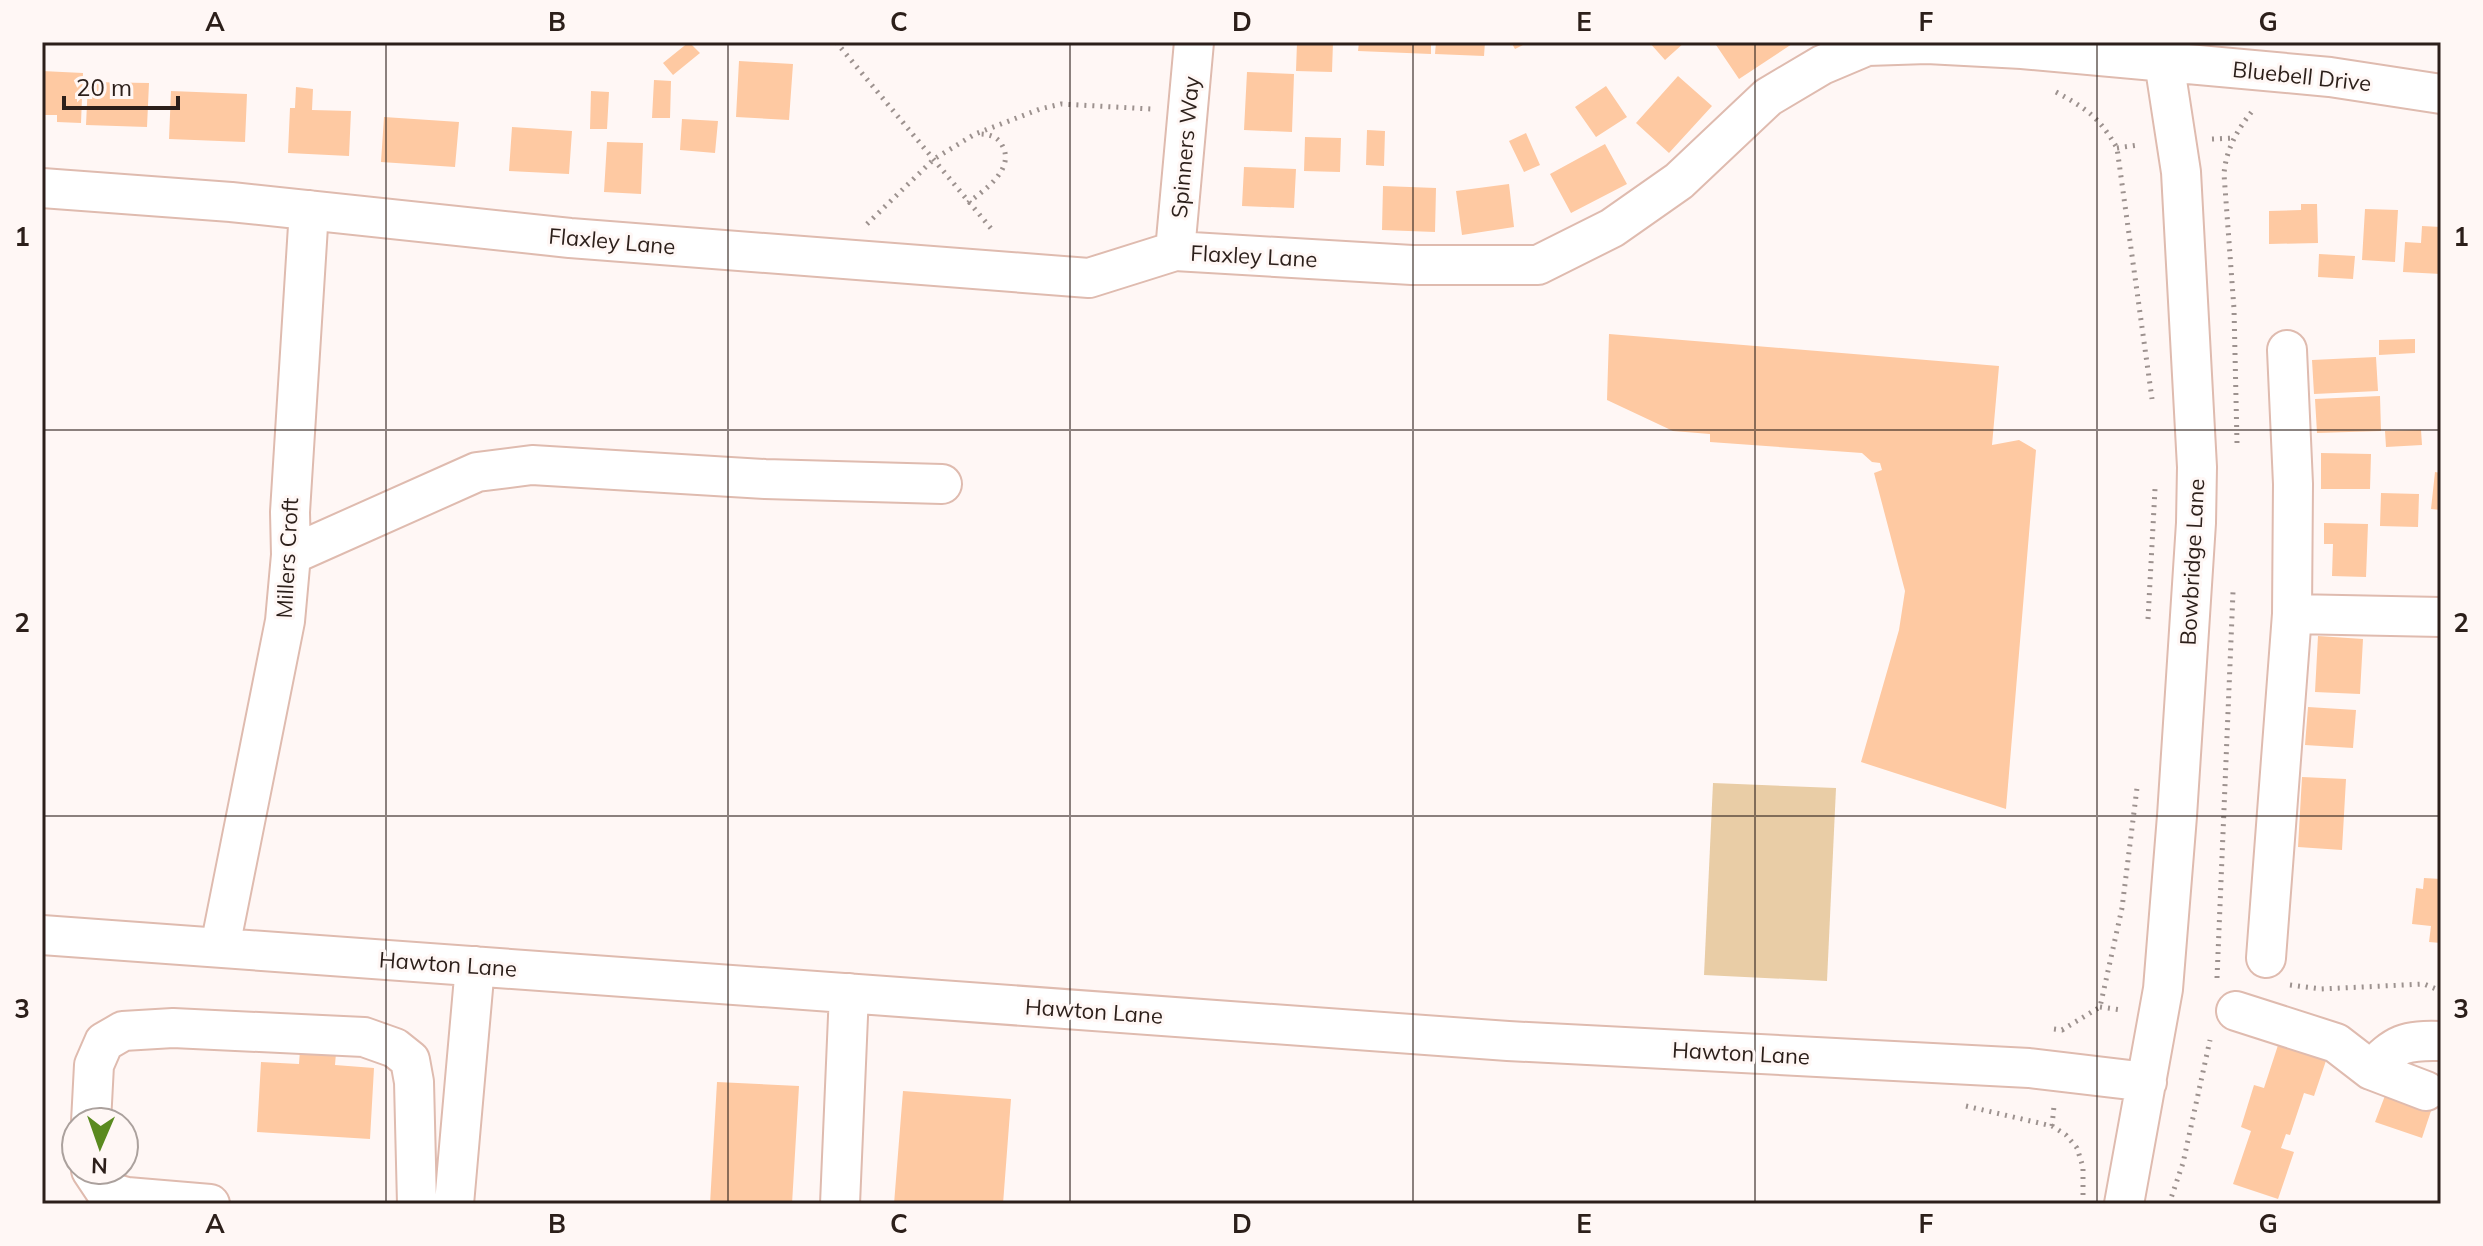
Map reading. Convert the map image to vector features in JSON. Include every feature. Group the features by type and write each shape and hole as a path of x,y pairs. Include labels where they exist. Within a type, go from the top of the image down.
{"street":[{"name":"Spinners Way","path":"1175,251 1194,42"},
{"name":"Flaxley Lane","path":"42,188 231,202 570,238 1089,278 1175,251 1412,265 1538,265 1612,228 1679,181 1768,97 1822,65 1867,46 1927,44 2162,52"},
{"name":"Bluebell Drive","path":"2162,52 2441,94"},
{"name":"Bowbridge Lane","path":"2124,1204 2163,989 2177,816 2197,467 2181,172 2162,52"},
{"name":"Millers Croft","path":"220,947 285,621 309,210"},
{"path":"2271,970 2292,614 2293,484 2287,350"},
{"path":"291,555 477,472 508,466 942,484"},
{"path":"2292,614 2441,617"},
{"name":"Hawton Lane","path":"42,935 1493,1040 2029,1068 2147,1082"},
{"path":"454,1204 475,966"},
{"path":"840,1204 849,993"},
{"path":"2236,1011 2336,1043 2371,1070 2426,1091"},
{"path":"92,1106 94,1065 104,1042 123,1031 173,1028 364,1037 395,1048 410,1060 414,1082 417,1204"},
{"path":"2371,1070 2385,1054 2410,1040 2441,1041"},
{"path":"102,1186 105,1191 127,1197 210,1204"}],"path":[{"path":"836,42 968,203 1031,273"},
{"path":"2051,89 2089,110 2106,129 2117,148 2153,411"},
{"path":"836,259 873,217 934,159 975,134 1061,104 1188,111"},
{"path":"968,203 994,180 1003,168 1006,155 1002,143 995,137 986,133 975,134"},
{"path":"2147,628 2155,478"},
{"path":"2062,1030 2100,1007 2122,908 2138,778"},
{"path":"2271,970 2321,989 2424,984 2441,991"},
{"path":"1960,1106 2052,1126 2066,1135 2077,1148 2083,1167 2083,1204"}],"shaded area":[{"path":"1713,783 1836,788 1827,981 1704,975"}],"building":[{"path":"689,42 700,53 673,75 663,63"},
{"path":"1297,42 1333,42 1332,72 1296,71"},
{"path":"1359,42 1431,42 1431,54 1358,51"},
{"path":"1436,42 1485,42 1484,56 1435,54"},
{"path":"1511,42 1529,42 1515,49"},
{"path":"1649,42 1685,42 1665,60"},
{"path":"1714,42 1791,42 1792,44 1739,79"},
{"path":"739,61 793,64 789,120 736,117"},
{"path":"42,71 83,73 81,123 57,122 57,115 42,115"},
{"path":"1247,72 1294,74 1292,132 1244,130"},
{"path":"1678,76 1712,106 1669,153 1636,123"},
{"path":"654,80 671,81 670,118 652,118"},
{"path":"88,82 149,83 147,127 86,125"},
{"path":"1606,86 1627,117 1596,137 1575,107"},
{"path":"296,87 313,89 312,110 351,111 349,156 288,153 290,108 295,108"},
{"path":"171,91 247,94 245,142 169,139"},
{"path":"591,91 609,92 607,129 590,129"},
{"path":"384,117 459,122 455,167 381,162"},
{"path":"682,119 718,121 715,153 680,150"},
{"path":"512,127 572,131 569,174 509,171"},
{"path":"1367,130 1385,131 1384,166 1366,165"},
{"path":"1526,133 1540,165 1524,172 1509,141"},
{"path":"1305,137 1341,138 1340,172 1304,171"},
{"path":"607,142 643,143 641,194 604,192"},
{"path":"1605,144 1627,184 1571,213 1550,174"},
{"path":"1244,167 1296,169 1294,208 1242,206"},
{"path":"1509,184 1514,227 1462,235 1456,191"},
{"path":"1383,186 1436,188 1435,232 1382,230"},
{"path":"2301,204 2317,204 2318,243 2269,244 2269,211 2301,210"},
{"path":"2365,209 2398,210 2395,262 2362,260"},
{"path":"2422,226 2441,227 2441,274 2403,272 2405,242 2421,243"},
{"path":"2319,254 2355,256 2353,279 2318,277"},
{"path":"1609,334 1999,366 1992,445 2019,440 2036,450 2006,809 1861,762 1899,630 1905,591 1874,473 1882,470 1880,463 1872,462 1862,453 1710,442 1710,434 1673,431 1607,400"},
{"path":"2415,339 2415,353 2379,355 2379,340"},
{"path":"2376,357 2378,391 2314,394 2312,360"},
{"path":"2380,396 2381,431 2317,433 2315,399"},
{"path":"2421,430 2422,445 2386,447 2385,431"},
{"path":"2321,453 2371,454 2370,489 2321,489"},
{"path":"2435,472 2441,473 2441,510 2431,509"},
{"path":"2381,493 2419,494 2418,527 2380,526"},
{"path":"2324,523 2368,524 2366,577 2332,576 2333,544 2324,544"},
{"path":"2318,636 2363,639 2360,694 2315,692"},
{"path":"2308,707 2356,710 2353,748 2305,745"},
{"path":"2302,777 2346,779 2342,850 2298,847"},
{"path":"2424,878 2441,879 2441,943 2429,942 2431,926 2412,924 2416,888 2423,889"},
{"path":"2282,1033 2330,1049 2314,1096 2304,1093 2290,1135 2286,1134 2281,1148 2294,1152 2278,1199 2233,1184 2251,1131 2241,1127 2254,1085 2264,1088"},
{"path":"300,1050 336,1053 335,1065 374,1068 370,1139 257,1132 261,1062 299,1064"},
{"path":"717,1082 799,1086 792,1204 710,1204"},
{"path":"903,1091 1011,1099 1003,1204 894,1204"},
{"path":"2386,1093 2432,1108 2422,1138 2375,1122"}]}
